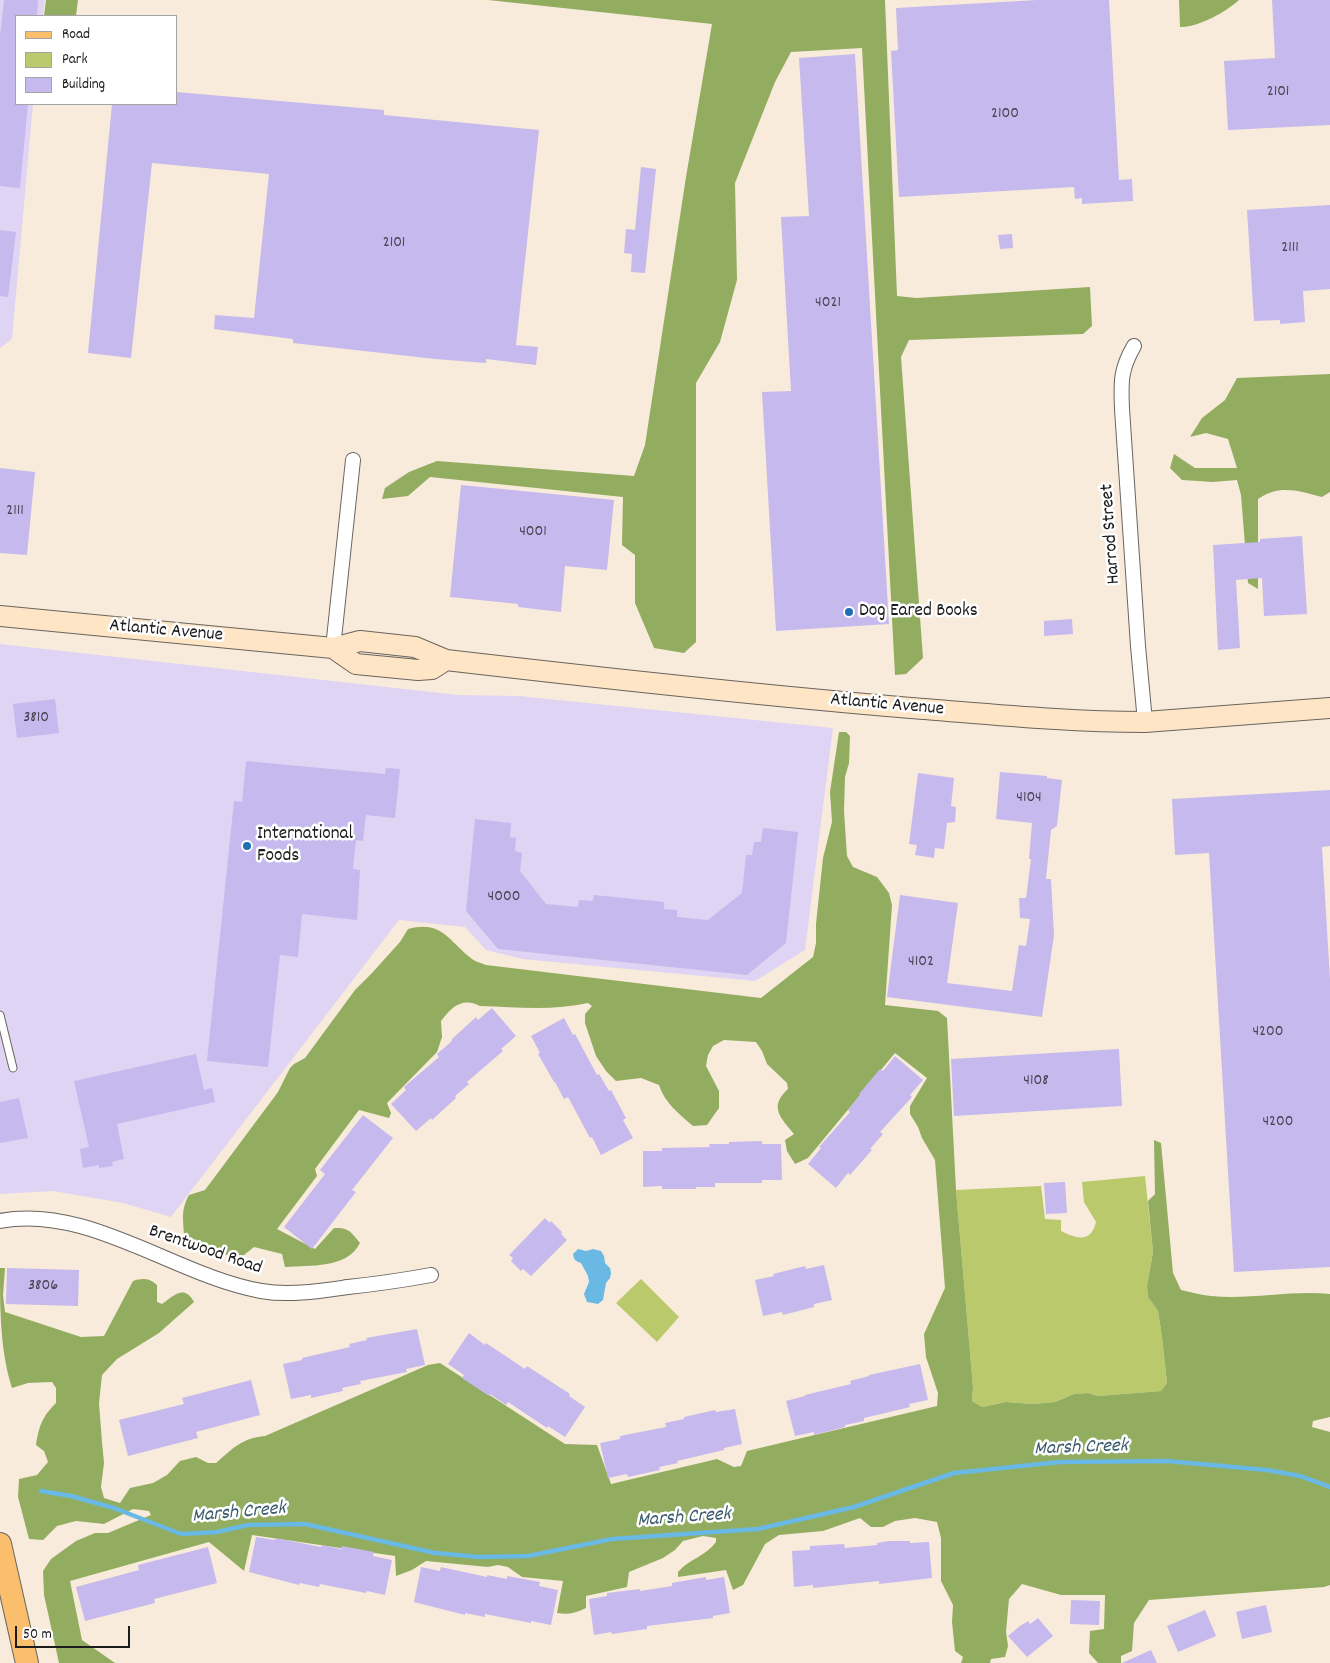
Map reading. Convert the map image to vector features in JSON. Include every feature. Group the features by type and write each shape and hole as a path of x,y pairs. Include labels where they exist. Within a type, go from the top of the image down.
{"main road":[{"name":"Atlantic Avenue","path":"0,616 333,648 356,664 418,670 432,668 446,660 666,685 990,714 1145,722 1330,708"},
{"path":"0,1546 27,1663"}],"street":[{"name":"Harrod Street","path":"1134,346 1124,366 1121,382 1138,654 1145,722"},
{"path":"333,648 353,460"},
{"name":"Brentwood Road","path":"0,1221 20,1218 66,1222 99,1231 188,1268 234,1284 262,1291 320,1291 431,1275"}],"lane":[{"path":"0,1014 13,1068"}],"shaded area":[{"path":"0,0 45,0 43,15 15,15 15,105 33,105 12,339 0,348"},
{"path":"0,644 458,695 519,696 833,728 805,950 755,981 522,959 486,950 465,927 399,920 171,1217 123,1203 53,1191 0,1194"}],"green space":[{"path":"46,0 78,0 76,15 44,15"},
{"path":"488,0 885,0 897,296 916,298 1090,287 1092,326 1083,334 909,340 901,357 923,658 906,674 895,675 862,48 791,52 775,82 735,183 737,280 720,342 696,383 696,642 684,653 654,648 635,603 635,555 622,545 623,497 430,477 408,496 382,499 385,488 409,472 437,461 634,476 645,445 686,177 712,24"},
{"path":"1179,0 1239,0 1211,18 1195,25 1180,27"},
{"path":"1330,374 1330,492 1322,497 1297,491 1282,490 1266,494 1258,499 1258,589 1248,583 1241,495 1237,480 1213,482 1182,480 1170,468 1174,454 1195,468 1237,468 1228,439 1206,433 1190,437 1202,418 1225,400 1237,378"},
{"path":"839,732 846,732 850,736 849,763 845,777 844,811 847,856 853,867 877,877 889,893 892,905 885,1005 938,1011 947,1018 956,1190 973,1387 972,1401 982,1407 1006,1402 1033,1404 1055,1402 1074,1394 1088,1393 1098,1396 1161,1391 1167,1383 1158,1311 1148,1297 1147,1286 1153,1252 1148,1201 1155,1194 1154,1140 1161,1143 1173,1273 1181,1290 1207,1296 1226,1297 1300,1293 1330,1294 1330,1417 1313,1421 1312,1427 1330,1432 1330,1585 1149,1600 1134,1623 1132,1651 1121,1656 1121,1663 1098,1663 1089,1653 1090,1631 1104,1629 1105,1595 1061,1595 1022,1584 1009,1599 1006,1632 1008,1646 1005,1657 991,1659 990,1663 961,1663 963,1657 955,1651 952,1622 953,1605 941,1581 941,1538 937,1522 915,1518 895,1521 883,1527 871,1527 860,1518 823,1531 779,1535 765,1544 743,1585 733,1590 726,1570 678,1577 678,1572 712,1547 716,1542 716,1538 703,1536 683,1541 675,1550 663,1558 629,1572 627,1587 586,1596 586,1608 565,1614 557,1613 563,1581 522,1577 508,1567 426,1561 412,1570 396,1576 395,1556 252,1535 244,1571 209,1542 70,1581 82,1640 115,1663 59,1663 44,1595 43,1571 51,1559 76,1541 95,1533 108,1533 151,1515 149,1511 133,1509 104,1524 76,1521 57,1526 43,1540 29,1539 18,1497 19,1479 37,1475 48,1462 44,1451 36,1445 42,1422 56,1403 56,1388 52,1382 28,1383 12,1388 3,1344 0,1268 5,1268 3,1295 5,1312 81,1337 104,1336 133,1281 146,1279 157,1285 157,1302 162,1304 179,1293 186,1294 194,1302 159,1333 117,1359 102,1375 99,1403 104,1463 101,1487 104,1498 120,1503 130,1488 153,1483 167,1475 180,1461 196,1457 208,1463 216,1463 232,1449 250,1439 265,1436 428,1365 440,1363 565,1444 597,1445 611,1484 717,1459 734,1467 741,1466 747,1451 937,1406 938,1393 926,1357 924,1334 945,1288 935,1160 910,1114 910,1106 927,1078 895,1053 808,1158 795,1164 787,1151 785,1140 794,1134 781,1117 778,1107 782,1095 788,1089 787,1083 767,1064 756,1042 724,1040 713,1046 708,1055 706,1066 719,1091 719,1108 707,1125 693,1126 668,1102 659,1085 641,1078 616,1081 606,1071 596,1056 585,1023 585,1014 592,1006 588,1003 534,1008 480,1006 474,1003 463,1003 449,1011 441,1021 442,1037 437,1052 387,1103 391,1113 389,1118 359,1110 315,1169 317,1176 277,1229 315,1249 334,1228 343,1228 352,1233 360,1243 354,1251 346,1257 327,1264 285,1267 282,1254 254,1247 239,1259 198,1246 184,1234 184,1209 189,1195 205,1190 278,1092 290,1068 305,1058 355,990 400,942 408,929 429,927 437,930 472,959 486,965 761,998 813,957 816,943 816,924 823,858 832,822 830,792"},
{"path":"1145,1176 1153,1252 1147,1286 1148,1297 1158,1311 1167,1383 1161,1391 1098,1396 1088,1393 1074,1394 1055,1402 1033,1404 1006,1402 982,1407 972,1401 973,1387 956,1190 1041,1186 1045,1219 1061,1220 1061,1231 1073,1236 1083,1237 1091,1233 1096,1222 1084,1202 1082,1182"},
{"path":"641,1279 679,1317 657,1342 616,1303"}],"water":[{"path":"578,1249 601,1251 605,1263 610,1268 610,1278 606,1283 603,1300 598,1304 587,1302 584,1294 589,1282 581,1263 574,1258 573,1254"}],"building":[{"path":"4,0 38,0 37,15 15,15 15,105 28,105 20,188 0,186 0,36"},
{"path":"1037,0 1109,0 1119,180 1132,179 1133,201 1082,204 1082,198 1075,199 1074,187 899,197 891,51 898,50 896,8"},
{"path":"1272,0 1330,0 1330,125 1228,130 1224,61 1275,58"},
{"path":"855,54 889,624 776,631 762,392 791,391 781,217 809,216 799,58"},
{"path":"178,92 384,110 384,115 539,130 516,345 538,347 536,365 486,359 486,363 435,359 293,343 293,339 214,329 215,315 254,318 269,174 152,163 131,358 88,353 112,105 178,105"},
{"path":"641,167 656,169 645,273 631,272 632,254 624,253 626,229 635,230"},
{"path":"1330,205 1330,289 1303,291 1305,322 1280,324 1280,320 1254,321 1247,210"},
{"path":"0,230 16,232 8,297 0,296"},
{"path":"1012,234 1013,248 1000,249 998,235"},
{"path":"0,468 35,472 27,555 0,553"},
{"path":"461,485 614,500 607,570 565,566 561,612 518,607 518,604 450,597"},
{"path":"1302,536 1307,614 1264,616 1262,578 1236,580 1240,648 1218,650 1213,545 1260,542 1260,539"},
{"path":"1072,619 1073,634 1044,636 1044,621"},
{"path":"55,699 59,733 17,738 13,704"},
{"path":"246,761 385,774 386,768 400,769 395,818 366,815 363,841 356,840 353,869 360,870 357,920 302,914 298,957 280,955 268,1067 207,1061 234,801 242,802"},
{"path":"1000,772 1047,776 1047,778 1062,780 1057,826 1051,830 1046,879 1051,879 1054,935 1042,1017 887,997 900,895 958,903 947,983 1012,991 1019,945 1026,946 1030,919 1020,918 1019,898 1026,898 1031,859 1029,859 1032,823 996,819"},
{"path":"918,773 954,778 951,806 956,807 955,822 947,823 944,849 935,848 934,858 915,855 917,845 909,844"},
{"path":"1330,790 1330,846 1322,847 1330,979 1330,1267 1234,1272 1209,853 1175,855 1172,799"},
{"path":"475,819 511,823 510,837 516,838 515,851 522,853 520,871 546,904 578,907 579,900 593,901 594,895 664,902 664,909 677,910 677,917 708,920 742,893 746,855 752,855 754,842 761,842 763,828 798,832 786,943 747,975 498,949 466,911"},
{"path":"492,1008 516,1036 501,1049 503,1051 467,1082 469,1084 455,1096 456,1098 432,1120 431,1118 416,1131 391,1104 406,1090 404,1087 439,1057 437,1054 451,1040 476,1017 478,1020"},
{"path":"564,1018 573,1035 575,1034 597,1075 599,1074 609,1091 611,1090 626,1118 623,1120 633,1138 601,1155 568,1097 564,1099 554,1082 538,1054 540,1053 531,1036"},
{"path":"1119,1049 1122,1106 954,1116 951,1059"},
{"path":"196,1054 204,1090 212,1088 215,1102 117,1124 124,1159 112,1162 113,1166 99,1168 99,1165 83,1168 80,1149 89,1147 74,1081"},
{"path":"895,1056 923,1080 910,1095 912,1097 880,1132 883,1134 870,1149 872,1150 850,1175 848,1173 836,1188 808,1164 821,1148 819,1147 850,1112 848,1110 859,1094 880,1069 883,1071"},
{"path":"19,1098 28,1138 0,1143 0,1102"},
{"path":"363,1115 393,1138 352,1190 356,1192 312,1249 284,1227 325,1174 320,1170"},
{"path":"762,1141 762,1144 781,1144 782,1180 762,1180 762,1183 715,1183 715,1187 696,1187 696,1189 662,1189 662,1186 643,1187 643,1151 662,1151 662,1148 710,1147 709,1144 729,1144 729,1142"},
{"path":"1065,1182 1067,1213 1046,1214 1044,1183"},
{"path":"545,1218 562,1232 561,1234 567,1240 531,1276 523,1269 521,1271 511,1261 513,1258 509,1255"},
{"path":"824,1265 832,1300 783,1315 782,1312 763,1316 755,1280 805,1266 806,1269"},
{"path":"7,1268 79,1270 78,1306 6,1304"},
{"path":"417,1329 425,1365 406,1369 407,1372 360,1381 361,1384 342,1388 343,1391 311,1398 311,1395 291,1399 283,1364 350,1347 349,1344 367,1340 366,1338"},
{"path":"469,1333 525,1369 527,1366 570,1394 569,1396 585,1407 565,1437 548,1426 547,1428 508,1402 506,1405 490,1394 489,1396 462,1378 464,1375 448,1364"},
{"path":"920,1364 928,1400 909,1404 910,1407 864,1418 864,1421 845,1425 845,1427 814,1435 814,1432 795,1436 786,1401 851,1384 850,1381 869,1375"},
{"path":"251,1380 260,1415 196,1432 198,1438 128,1456 119,1420 184,1404 182,1398"},
{"path":"735,1409 742,1444 677,1461 678,1463 659,1467 660,1470 628,1477 627,1474 608,1478 600,1443 620,1439 620,1436 666,1427 665,1423 684,1419 684,1417 715,1410 716,1412"},
{"path":"256,1537 275,1540 275,1538 321,1547 322,1545 341,1549 342,1546 374,1552 373,1556 392,1560 385,1595 320,1584 319,1587 300,1583 299,1585 249,1572"},
{"path":"889,1541 929,1542 932,1578 879,1584 879,1581 813,1588 813,1585 794,1587 792,1551 810,1550 810,1546 844,1544 845,1548 877,1545 877,1543"},
{"path":"208,1547 217,1583 154,1599 155,1603 85,1621 76,1587 139,1570 138,1565"},
{"path":"421,1567 440,1571 441,1567 487,1577 487,1575 507,1579 507,1576 540,1582 539,1586 558,1590 551,1625 485,1614 485,1617 465,1613 465,1615 414,1602"},
{"path":"706,1577 706,1580 724,1577 730,1613 713,1616 713,1618 647,1626 647,1629 594,1635 589,1599 607,1596 607,1593 640,1589 640,1591 672,1586 672,1583"},
{"path":"1071,1600 1100,1601 1099,1625 1070,1624"},
{"path":"1266,1605 1272,1632 1242,1639 1236,1612"},
{"path":"1205,1610 1216,1636 1178,1652 1167,1626"},
{"path":"1038,1618 1053,1636 1027,1657 1008,1636 1028,1621 1030,1624"},
{"path":"1151,1650 1157,1663 1122,1663"}],"waterway":[{"name":"Marsh Creek","path":"41,1491 71,1496 114,1508 181,1534 217,1532 248,1525 305,1524 435,1553 479,1557 528,1556 612,1539 758,1529 854,1507 954,1473 1060,1462 1167,1461 1267,1470 1300,1476 1330,1487"}],"place":[{"name":"Dog Eared Books","path":"849,612"},
{"name":"International Foods","path":"247,846"}]}
